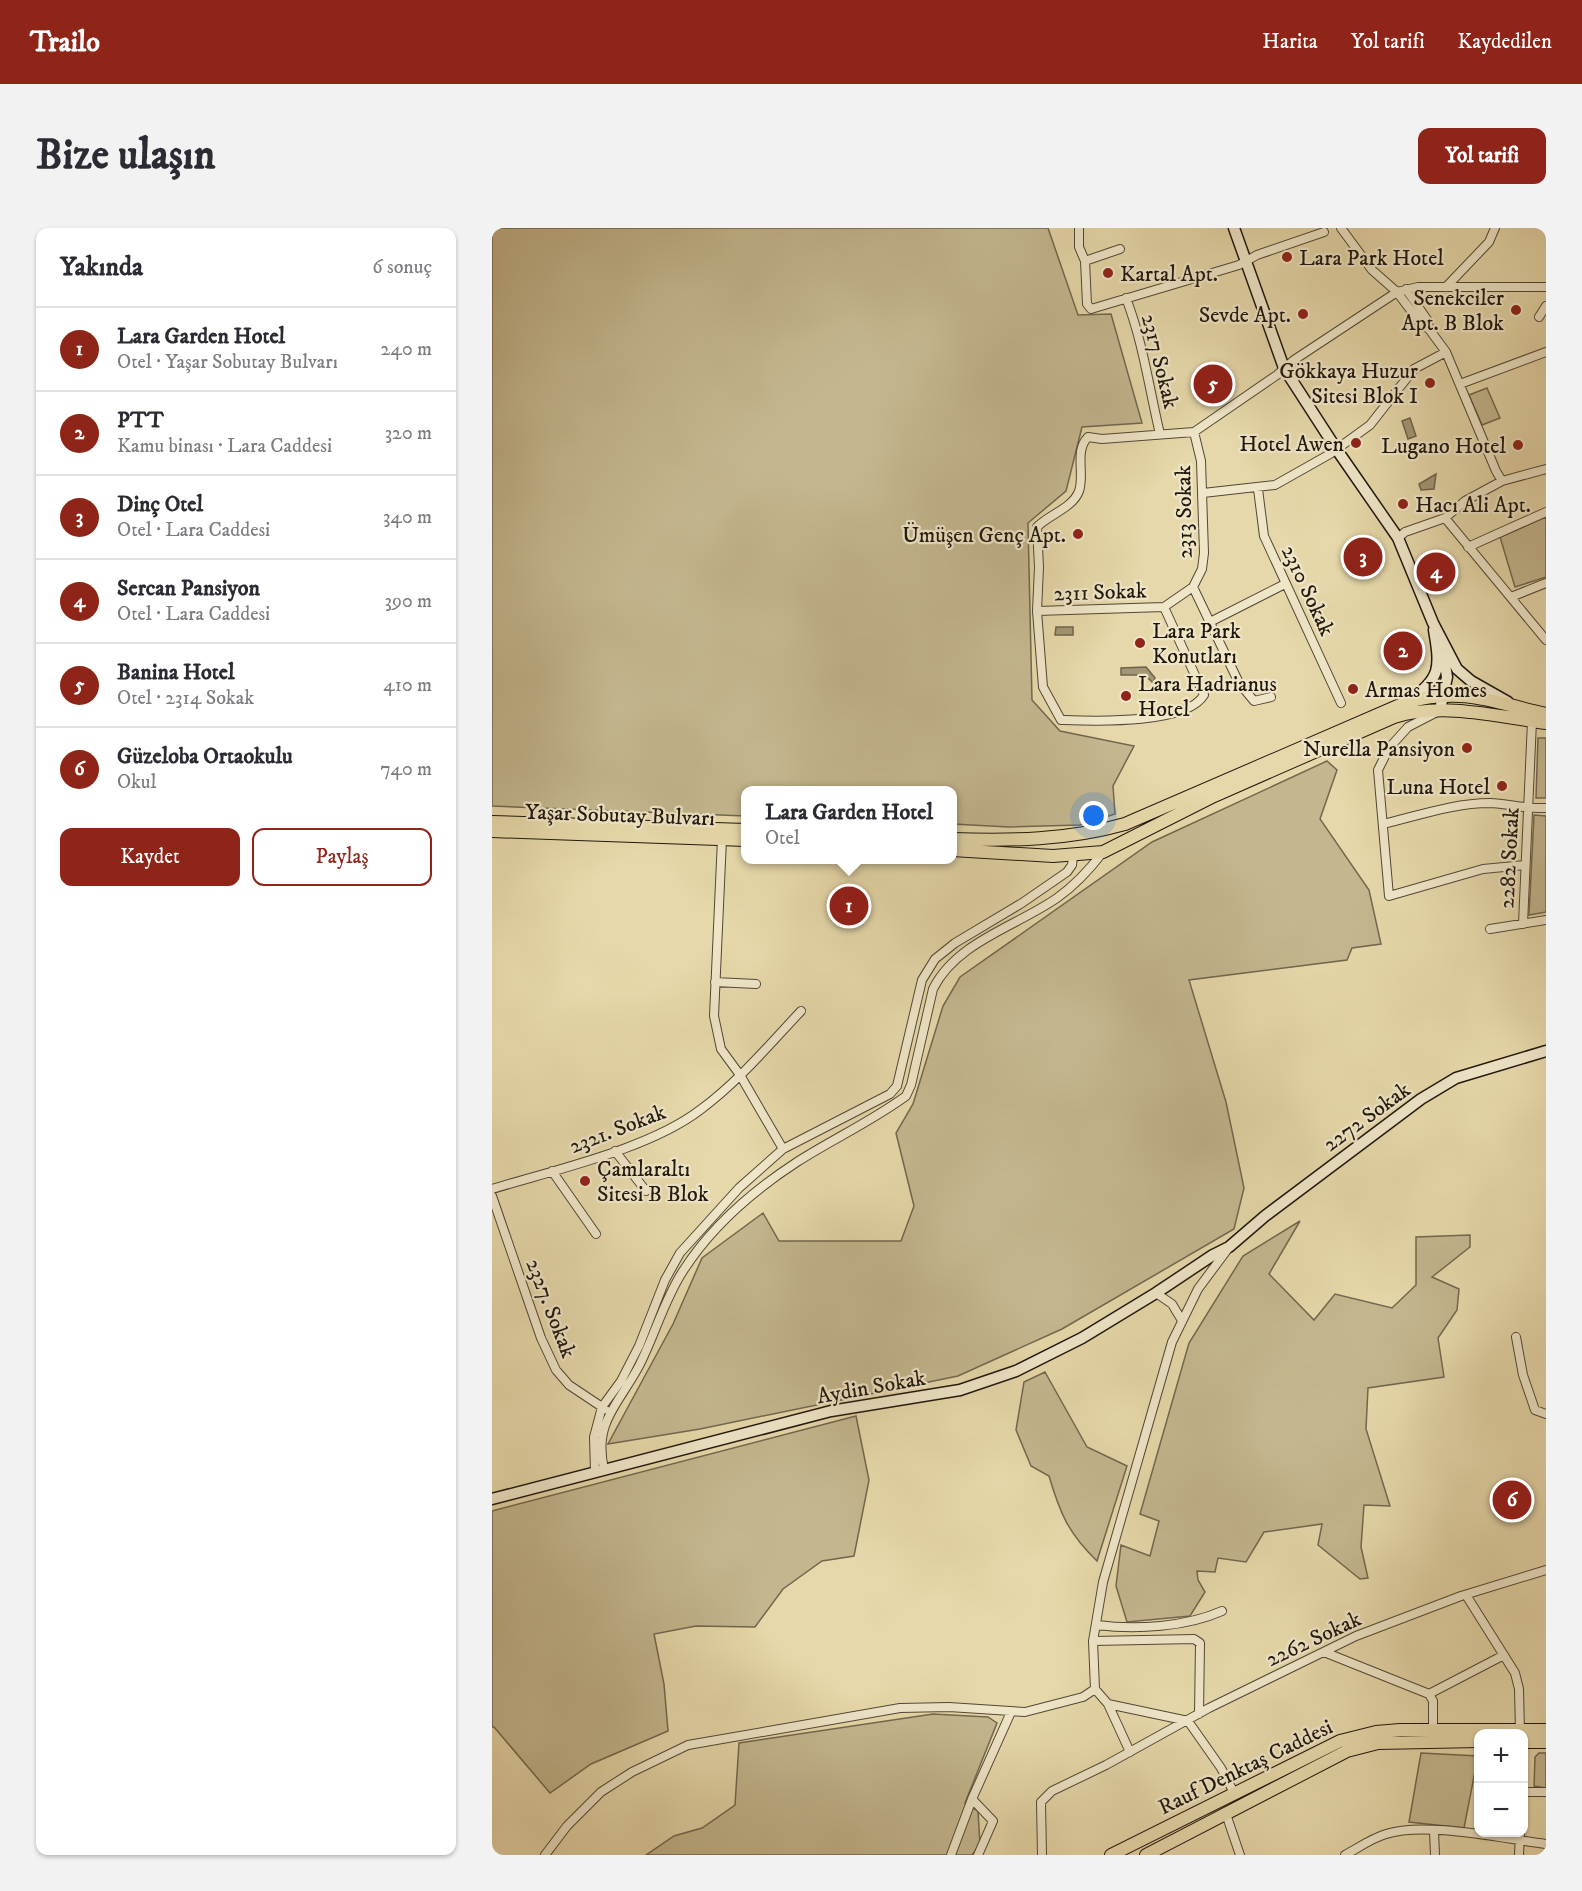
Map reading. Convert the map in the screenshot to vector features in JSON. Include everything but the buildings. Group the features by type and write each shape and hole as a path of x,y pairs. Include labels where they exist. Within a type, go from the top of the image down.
{"main road":[{"path":"957,839 1023,840 1097,832 1135,820 1407,702 1443,694 1486,698 1546,714"},
{"path":"957,850 1073,856 1103,852 1214,796 1394,717 1418,711 1440,710 1546,723"},
{"path":"492,822 741,830"},
{"name":"Yaşar Sobutay Bulvarı","path":"492,831 741,840"},
{"path":"1097,832 1104,839 1103,852"},
{"path":"1073,856 1072,846 1078,834"},
{"name":"Rauf Denktaş Caddesi","path":"1111,1855 1340,1742 1376,1732 1433,1729 1474,1732"},
{"name":"Rauf Denktaş Caddesi","path":"1528,1734 1546,1730"},
{"name":"Rauf Denktaş Caddesi","path":"1528,1737 1546,1742"},
{"name":"Rauf Denktaş Caddesi","path":"1146,1855 1318,1765 1363,1747 1399,1742 1474,1741"}],"street":[{"path":"1079,228 1080,247 1085,261 1087,304 1091,309 1239,265 1324,232"},
{"path":"1234,228 1284,367 1336,450 1398,538 1433,623 1446,664 1440,710 1408,727 1386,754 1378,770 1378,794 1389,896 1483,868 1525,865"},
{"path":"1341,228 1372,270 1401,291 1421,324 1429,329 1446,352 1502,481"},
{"path":"1446,286 1489,242 1495,228"},
{"path":"1085,261 1120,249"},
{"path":"1164,607 1204,695 1201,700 1160,717 1108,721 1062,720 1043,687 1037,611 1039,567 1037,527 1072,502 1079,491 1083,442 1088,437 1102,439 1194,432 1277,375 1284,367 1401,291 1446,286 1546,287"},
{"name":"2317 Sokak","path":"1126,298 1137,330 1160,434"},
{"path":"1539,317 1546,306"},
{"path":"1203,494 1258,489 1275,485 1336,450 1370,425 1414,369 1446,352"},
{"path":"1460,384 1546,352"},
{"name":"2313 Sokak","path":"1194,432 1201,461 1204,554 1202,569 1193,587 1239,683 1254,700 1271,697"},
{"path":"1398,538 1405,532 1445,518 1465,501 1502,481 1546,469"},
{"name":"2310 Sokak","path":"1258,489 1264,536 1341,703"},
{"path":"1468,548 1546,512"},
{"path":"1445,518 1546,640"},
{"path":"1511,597 1546,583"},
{"path":"1210,622 1285,584"},
{"name":"2311 Sokak","path":"1037,611 1164,607 1193,587"},
{"path":"1407,702 1430,684 1437,672 1439,663 1433,623"},
{"path":"1433,623 1463,675 1514,705"},
{"name":"2282 Sokak","path":"1523,924 1532,721"},
{"path":"1383,824 1468,805 1491,803 1529,809 1546,808"},
{"path":"722,839 714,1016 721,1049 740,1075 783,1149"},
{"path":"605,1409 632,1379 682,1272 704,1243 745,1202 774,1178 906,1096 911,1085 933,989 940,976 970,950 1058,897 1103,852"},
{"path":"600,1470 605,1409 635,1355 665,1280 680,1253 739,1188 783,1149 890,1094 897,1086 922,980 934,959 955,943 1022,903 1067,872 1072,865 1073,856"},
{"path":"1490,929 1546,920"},
{"path":"715,982 756,984"},
{"name":"2321. Sokak","path":"492,1188 615,1151 684,1121 740,1075 801,1011"},
{"name":"2272 Sokak","path":"1229,1247 1265,1216 1421,1099 1456,1078 1546,1051"},
{"path":"615,1151 646,1191"},
{"path":"552,1171 596,1234"},
{"name":"2327. Sokak","path":"492,1196 541,1338 556,1370 569,1385 605,1409"},
{"path":"1130,1752 1108,1704 1095,1689 1093,1641 1103,1582 1172,1342 1181,1319 1211,1268 1229,1247"},
{"name":"Aydin Sokak","path":"492,1499 831,1411 960,1390 1016,1371 1082,1338 1229,1247"},
{"path":"1156,1293 1172,1304 1181,1319"},
{"path":"1516,1337 1523,1375 1535,1410 1546,1414"},
{"name":"2262 Sokak","path":"1042,1855 1041,1802 1045,1796 1199,1714 1356,1636 1466,1595 1546,1570"},
{"path":"1466,1595 1515,1673 1519,1689 1521,1729"},
{"path":"1097,1625 1120,1628 1162,1624 1203,1619 1222,1611"},
{"path":"1093,1641 1194,1639 1200,1643 1199,1714"},
{"path":"1324,1652 1429,1694 1433,1701 1433,1729"},
{"path":"1429,1694 1504,1655"},
{"path":"545,1855 567,1826 601,1792 632,1772 688,1745 900,1708 949,1707 1025,1712 1083,1697 1095,1689"},
{"path":"1108,1704 1188,1721 1221,1768 1232,1789 1231,1794"},
{"path":"951,1855 972,1799 1011,1712"},
{"path":"1528,1791 1546,1792"},
{"path":"972,1799 993,1821 978,1855"},
{"path":"1226,1814 1240,1855"},
{"path":"1345,1855 1385,1834 1406,1830 1474,1834"},
{"path":"1434,1831 1435,1855"},
{"path":"1519,1855 1520,1837 1546,1844"}],"shaded area":[{"path":"492,228 1048,228 1078,315 1111,314 1142,423 1082,427 1066,491 1028,523 1032,700 1060,731 1134,746 1113,786 1115,814 1080,825 1009,827 957,824 957,786 741,786 741,816 492,806"},
{"path":"1487,388 1500,418 1482,425 1469,395"},
{"path":"1410,418 1416,436 1408,439 1402,421"},
{"path":"1436,474 1434,489 1421,490 1419,484"},
{"path":"1546,517 1546,577 1515,587 1500,537"},
{"path":"1056,627 1073,627 1073,635 1055,635"},
{"path":"1146,667 1155,678 1153,683 1145,675 1121,675 1121,668"},
{"path":"1538,738 1546,738 1546,798 1536,798"},
{"path":"1327,761 1337,770 1320,819 1369,890 1381,944 1352,948 1347,960 1189,980 1226,1102 1244,1188 1234,1229 1062,1329 958,1376 700,1429 608,1444 673,1324 702,1258 763,1213 779,1241 901,1241 914,1206 896,1133 913,1104 943,1006 960,977 1152,842"},
{"path":"1534,815 1546,816 1546,912 1529,915"},
{"path":"1300,1221 1269,1274 1314,1320 1335,1294 1392,1308 1416,1285 1416,1237 1470,1235 1470,1247 1432,1277 1459,1289 1457,1310 1438,1338 1444,1377 1368,1388 1366,1429 1390,1506 1364,1505 1361,1547 1368,1578 1360,1579 1318,1545 1322,1524 1264,1532 1246,1562 1218,1558 1215,1572 1197,1571 1198,1580 1205,1592 1190,1616 1127,1622 1116,1586 1121,1545 1150,1556 1159,1521 1140,1514 1189,1343 1243,1256"},
{"path":"1045,1372 1087,1447 1127,1466 1097,1561 1066,1522 1049,1476 1031,1466 1016,1430 1024,1382"},
{"path":"856,1416 869,1480 854,1556 822,1561 783,1589 755,1627 696,1626 654,1634 664,1684 668,1731 591,1764 550,1793 492,1727 492,1511"},
{"path":"933,1714 988,1717 997,1723 965,1803 978,1811 980,1845 972,1855 646,1855 674,1836 702,1828 735,1805 739,1743"},
{"path":"1421,1753 1474,1756 1474,1777 1464,1828 1409,1822"},
{"path":"1539,1753 1546,1753 1546,1788 1534,1786 1535,1757"}],"place":[{"name":"Lara Park Hotel","path":"1287,257"},
{"name":"Kartal Apt.","path":"1108,273"},
{"name":"Senekciler Apt. B Blok","path":"1516,310"},
{"name":"Sevde Apt.","path":"1303,314"},
{"name":"Gökkaya Huzur Sitesi Blok I","path":"1430,383"},
{"name":"Banina Hotel","path":"1213,384"},
{"name":"Hotel Awen","path":"1356,443"},
{"name":"Lugano Hotel","path":"1518,445"},
{"name":"Hacı Ali Apt.","path":"1403,504"},
{"name":"Ümüşen Genç Apt.","path":"1078,534"},
{"name":"Dinç Otel","path":"1363,557"},
{"name":"Sercan Pansiyon","path":"1436,572"},
{"name":"Lara Park Konutları","path":"1140,643"},
{"name":"PTT","path":"1403,651"},
{"name":"Armas Homes","path":"1353,689"},
{"name":"Lara Hadrianus Hotel","path":"1126,696"},
{"name":"Nurella Pansiyon","path":"1467,748"},
{"name":"Luna Hotel","path":"1502,786"},
{"name":"Lara Garden Hotel","path":"849,906"},
{"name":"Çamlaraltı Sitesi B Blok","path":"585,1181"},
{"name":"Güzeloba Ortaokulu","path":"1512,1500"}]}
